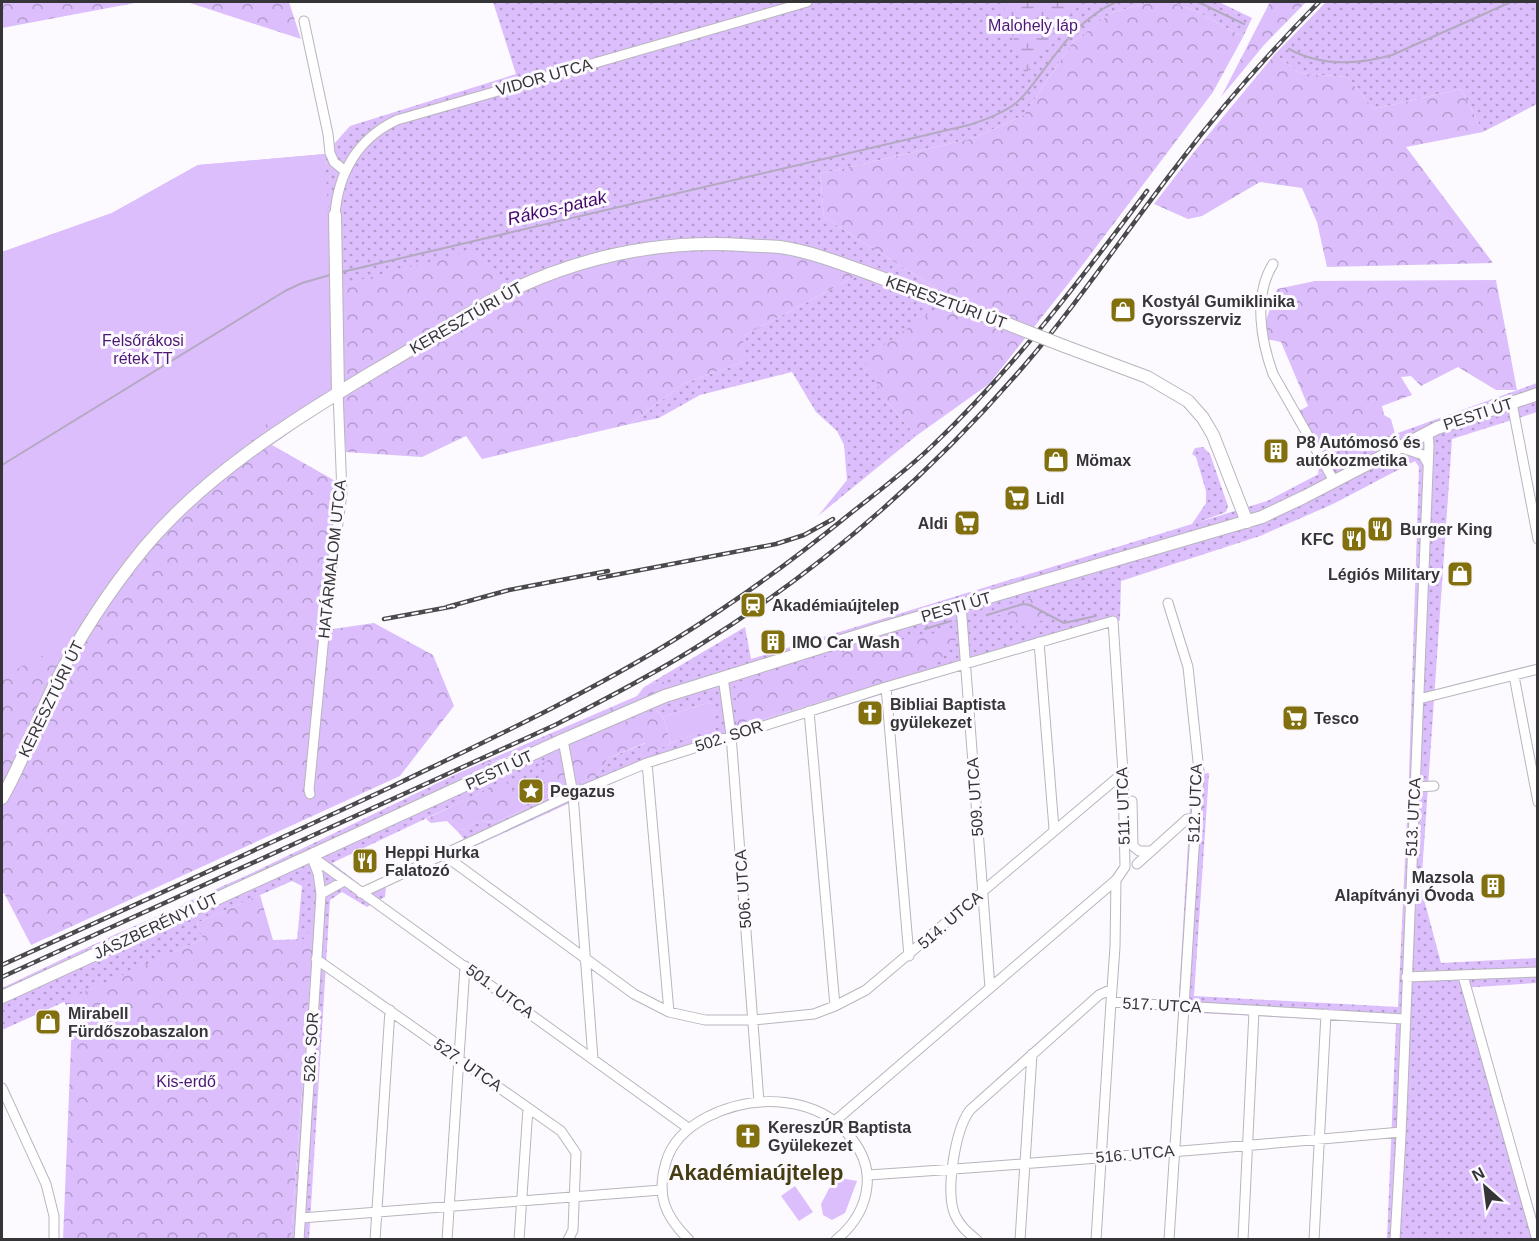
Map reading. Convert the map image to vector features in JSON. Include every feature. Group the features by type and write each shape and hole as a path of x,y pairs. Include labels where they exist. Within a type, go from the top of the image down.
{"main road":[{"name":"HATÁRMALOM UTCA","path":"335,215 338,392"},
{"name":"KERESZTÚRI ÚT","path":"2,798 21,763 50,694 78,641 145,547 178,512 212,482 268,440 338,392 503,294 531,281 592,259 691,243 780,247 849,266 1147,377 1188,401 1203,418 1213,435 1247,522"},
{"path":"339,374 343,380 348,382 362,379"},
{"name":"PESTI ÚT","path":"311,856 665,696 961,605 1247,522 1280,510 1428,432 1538,394"},
{"name":"JÁSZBERÉNYI ÚT","path":"2,997 311,856"}],"street":[{"name":"VIDOR UTCA","path":"335,215 337,193 350,160 379,129 396,120 807,2"},
{"path":"304,21 330,153 334,162 345,171"},
{"path":"1273,264 1266,278 1262,304 1267,359 1273,374 1334,481"},
{"name":"HATÁRMALOM UTCA","path":"310,794 328,594 342,494 338,392"},
{"path":"1512,403 1538,539"},
{"name":"513. UTCA","path":"1395,1239 1419,699 1428,432"},
{"path":"1399,447 1423,455 1428,466"},
{"name":"512. UTCA","path":"1168,603 1188,668 1199,771 1169,1239"},
{"name":"509. UTCA","path":"961,605 990,988"},
{"name":"502. SOR","path":"361,893 573,794 647,763 886,687 1113,621"},
{"name":"511. UTCA","path":"1112,989 1116,880 1125,867 1123,773 1113,621"},
{"path":"1039,642 1054,830"},
{"path":"1419,699 1538,669"},
{"path":"1514,676 1538,802"},
{"name":"506. UTCA","path":"723,677 731,735 759,1102"},
{"path":"886,687 909,956"},
{"path":"809,711 835,1006"},
{"path":"564,740 573,794 593,1059"},
{"path":"647,763 669,1011"},
{"name":"514. UTCA","path":"444,855 634,994 669,1011 705,1020 754,1020 814,1014 866,990 1123,773"},
{"path":"1414,787 1434,786"},
{"name":"511. UTCA","path":"1132,801 1133,846 1139,851 1151,851"},
{"path":"1137,864 1187,819 1196,818"},
{"name":"501. UTCA","path":"311,856 688,1128"},
{"name":"526. SOR","path":"299,1239 321,894 318,873 311,856"},
{"path":"835,1121 1116,880"},
{"path":"321,894 344,881"},
{"name":"527. UTCA","path":"316,959 561,1131 576,1153 573,1230 568,1239"},
{"path":"447,1239 465,966"},
{"path":"1406,977 1538,972"},
{"path":"1462,976 1537,1239"},
{"name":"517. UTCA","path":"977,1239 964,1230 954,1214 952,1201 952,1169 960,1128 966,1115 1098,995 1112,989 1111,1002 1404,1020"},
{"path":"1096,1239 1111,1002"},
{"path":"375,1239 390,1010"},
{"path":"1243,1239 1254,1011"},
{"path":"1314,1239 1326,1014"},
{"path":"1020,1239 1032,1054"},
{"path":"2,1088 46,1184 54,1216 54,1239"},
{"path":"689,1239 675,1226 667,1212 661,1190 662,1174 667,1157 674,1144 688,1128 718,1111 732,1106 759,1102 789,1103 806,1107 835,1121 858,1146 868,1175 866,1193 862,1207 854,1221 840,1238"},
{"path":"519,1239 528,1108"},
{"name":"516. UTCA","path":"868,1175 1025,1165 1175,1150 1401,1132"},
{"path":"301,1218 661,1190"}],"green space":[{"path":"2,2 140,2 2,28"},
{"path":"187,2 289,2 301,39"},
{"path":"493,2 1150,2 1111,13 1072,43 1024,115 974,138 820,174 824,217 951,298 885,399 916,436 818,516 847,480 844,445 837,431 816,412 792,372 700,395 659,418 630,424 683,384 743,362 743,336 856,276 511,290 331,288 325,154 350,126 516,74"},
{"name":"Malohely láp","path":"1002,2 1083,2 1060,24 1025,75"},
{"path":"1150,2 1171,2 1196,11 1243,37 1213,92 1072,279 989,384 916,436 885,399 864,359 951,298 824,217 820,174 974,138 1024,115 1072,43 1111,13"},
{"path":"1171,2 1219,2 1252,18 1243,37 1196,11"},
{"path":"1270,2 1306,2 1264,45 1221,97"},
{"path":"1326,2 1537,2 1537,104 1483,132 1461,89 1374,109 1347,77 1299,73 1275,54"},
{"path":"1275,54 1299,73 1347,77 1374,109 1461,89 1483,132 1406,147 1493,263 1327,267 1317,222 1302,188 1260,182 1202,216 1188,219 1154,204"},
{"path":"325,154 332,287 471,251 511,290 592,263 690,246 790,252 856,276 743,336 743,362 683,384 630,424 482,459 466,436 422,457 346,452 340,397 272,445 346,487 326,630 374,623 433,655 454,706 400,776 31,945 4,893 2,894 2,252 112,213 198,165"},
{"name":"Felsőrákosi rétek TT","path":"325,154 331,288 332,377 328,385 315,397 269,422 252,440 190,491 143,540 66,643 2,677 2,252 112,213 198,165"},
{"path":"1496,280 1517,390 1496,390 1458,367 1421,386 1411,376 1401,377 1412,395 1382,406 1384,415 1391,419 1395,434 1318,474 1319,467 1292,415 1308,406 1281,342 1266,339 1264,326 1277,289 1315,281"},
{"path":"1537,383 1537,412 1452,439 1421,888 1441,963 1537,958 1537,983 1462,988 1532,1239 1387,1239 1396,1023 1178,1012 1192,774 1209,773 1194,996 1398,1007 1409,775 1419,467 1415,461 1333,504 1260,536 1121,581 1120,620 1107,628 961,670 655,764 386,887 385,897 367,907 342,892 330,900 309,1239 291,1239 314,930 307,939 297,940 302,886 292,881 197,923 203,939 2,1030 2,988 182,906 454,775 457,781 488,763 508,758 657,694 659,681 644,687 745,627 751,659 1192,524 1206,503 1206,491 1196,457 1192,454 1195,448 1203,447 1210,454 1228,506 1226,512 1199,522 1267,501 1395,434","holes":["874,646 916,673 737,727 849,650","710,702 717,727 671,743 644,756 646,743 608,758 597,775 499,821 478,822 458,832 464,839 363,887 332,863 505,781 522,805 551,791 656,710 663,717"]},
{"path":"1037,597 1049,608 1047,619 1023,626 1009,615 996,615 994,608"},
{"path":"950,630 956,640 944,648 941,661 916,673 737,727 735,683 849,650"},
{"path":"659,681 673,684 673,688 559,739 488,763 484,769 457,781 454,775 637,696 644,687"},
{"path":"710,702 718,727 671,743 663,717"},
{"path":"656,710 663,717 671,743 643,757 645,743 608,758 597,775 499,821 478,822 458,832 447,821 431,823 426,819 505,780 523,805 551,791 541,764 601,731"},
{"name":"Kis-erdő","path":"260,895 273,940 307,939 309,929 314,929 291,1239 63,1240 72,1020 64,1001 203,939 197,923"},
{"path":"835,1177 857,1181 845,1213 832,1220 823,1215 821,1204"},
{"path":"795,1186 813,1212 799,1221 781,1196"}],"waterway":[{"name":"Rákos-patak","path":"342,272 981,121 1011,107 1020,100 1075,31 1094,15 1116,2"},
{"name":"Rákos-patak","path":"1198,2 1244,24"},
{"name":"Rákos-patak","path":"1289,49 1314,59 1340,62 1366,61 1392,55 1511,2"},
{"name":"Rákos-patak","path":"2,465 285,291 302,283 330,275"},
{"path":"987,615 1023,604 1030,605 1064,623 1096,616"},
{"path":"925,629 951,621"}],"railway":[{"path":"2,977 555,725 678,658 741,619 785,587 870,520 910,484 987,407 1064,317 1212,121 1264,60 1319,2"},
{"path":"2,965 344,809 500,734 606,680 719,611 805,550 902,473 963,416 1019,354 1147,191"},
{"path":"599,578 776,544 804,535 833,519"},
{"path":"447,607 509,590 608,571"},
{"path":"384,619 455,606"}],"place":[{"name":"Kostyál Gumiklinika Gyorsszerviz","path":"1123,310"},
{"name":"P8 Autómosó és autókozmetika","path":"1276,451"},
{"name":"Mömax","path":"1056,460"},
{"name":"Lidl","path":"1017,498"},
{"name":"Aldi","path":"967,523"},
{"name":"Burger King","path":"1380,529"},
{"name":"KFC","path":"1354,539"},
{"name":"Légiós Military","path":"1460,574"},
{"name":"Akadémiaújtelep","path":"753,605"},
{"name":"IMO Car Wash","path":"773,642"},
{"name":"Bibliai Baptista gyülekezet","path":"870,713"},
{"name":"Tesco","path":"1295,718"},
{"name":"Pegazus","path":"531,791"},
{"name":"Heppi Hurka Falatozó","path":"365,861"},
{"name":"Mazsola Alapítványi Óvoda","path":"1493,886"},
{"name":"Mirabell Fürdőszobaszalon","path":"48,1022"},
{"name":"KereszÚR Baptista Gyülekezet","path":"748,1136"}],"district":[{"name":"Akadémiaújtelep","path":"756,1172"}]}
